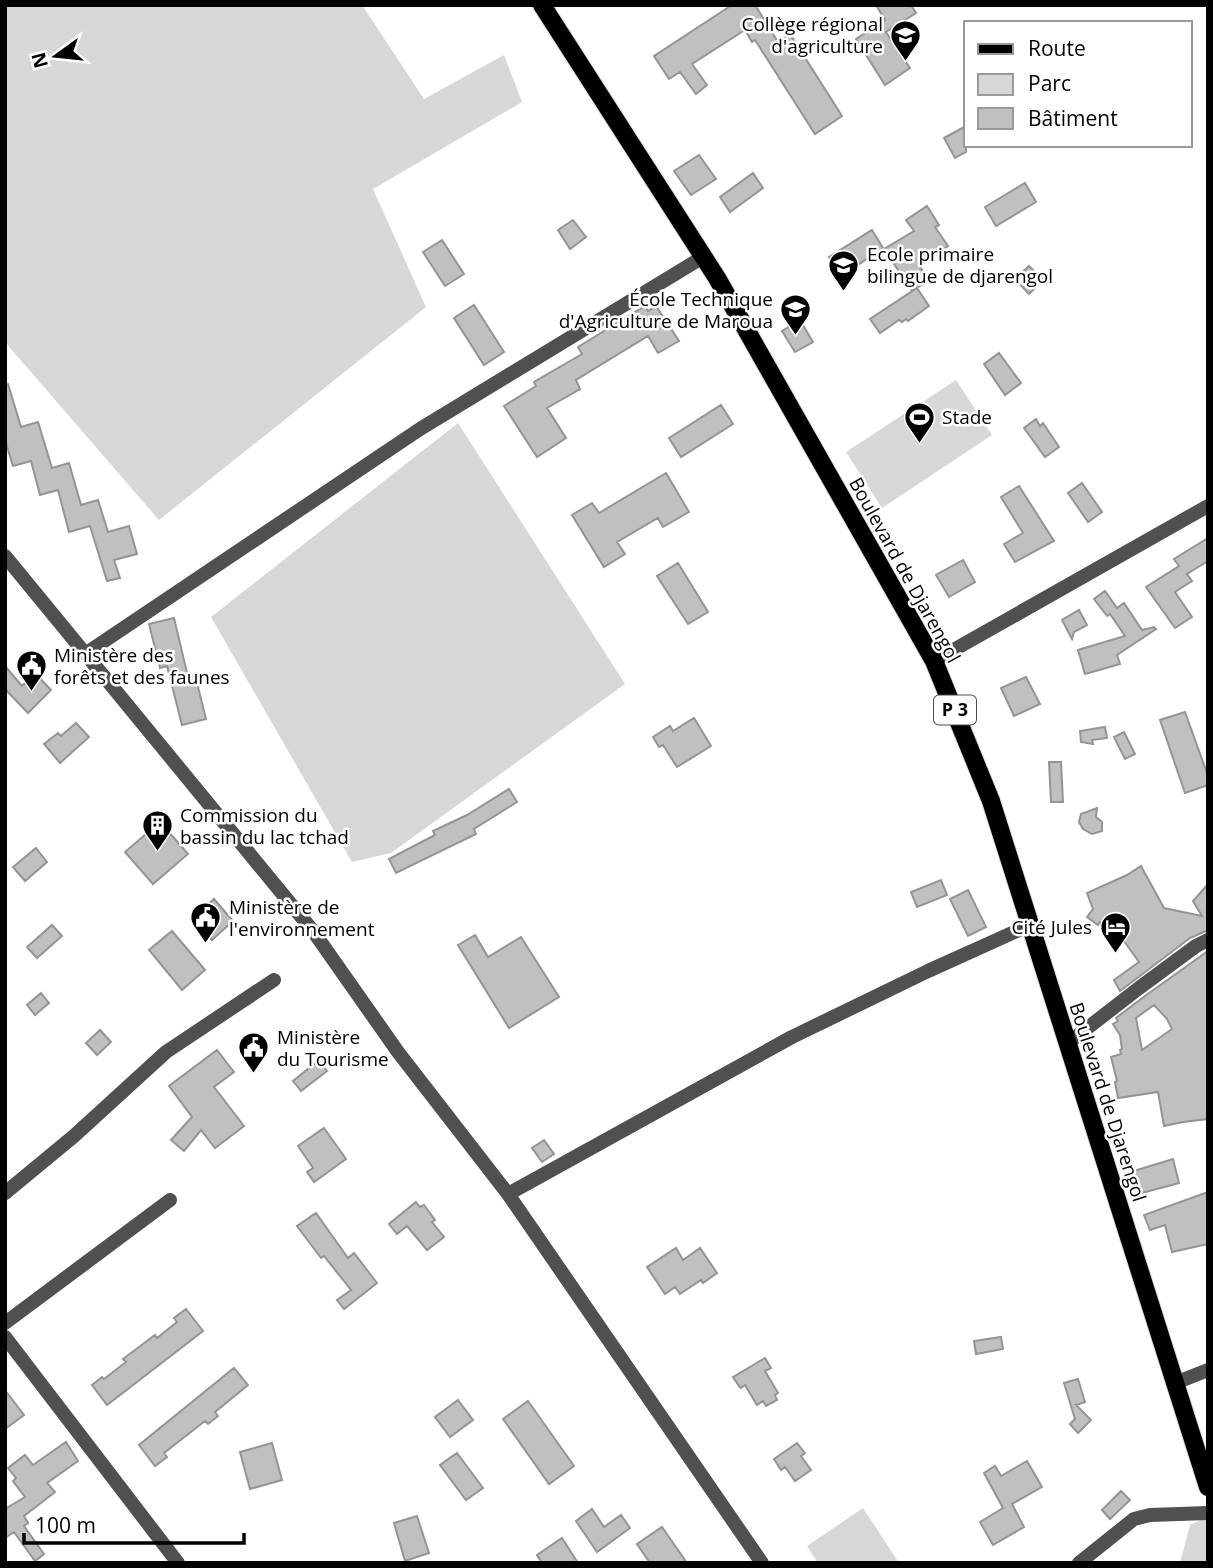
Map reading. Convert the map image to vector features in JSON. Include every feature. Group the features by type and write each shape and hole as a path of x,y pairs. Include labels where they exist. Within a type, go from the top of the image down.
{"main road":[{"name":"Boulevard de Djarengol","path":"542,5 703,257 934,661 991,801 1208,1487"}],"street":[{"path":"85,654 421,429 703,257"},
{"path":"934,661 1208,506"},
{"path":"5,556 313,931 398,1052 508,1194 762,1563"},
{"path":"508,1194 792,1037 1030,925"},
{"path":"1068,1043 1196,946 1208,940"},
{"path":"5,1193 74,1136 166,1052 274,980"},
{"path":"5,1323 170,1200"},
{"path":"5,1337 178,1563"},
{"path":"1175,1383 1208,1370"},
{"path":"1079,1563 1134,1519 1150,1515 1208,1513"}],"green space":[{"path":"5,5 362,5 424,99 504,55 522,102 373,189 426,307 159,520 5,342"},
{"name":"Stade","path":"956,380 992,435 882,508 846,452"},
{"path":"458,423 625,684 391,853 352,862 211,617"},
{"path":"863,1508 899,1563 818,1563 807,1546"},
{"path":"1208,1517 1208,1563 1180,1563 1190,1525"}],"building":[{"path":"732,5 755,5 778,42 790,34 842,116 815,134 755,40 752,42 745,30 692,64 707,85 696,94 680,72 669,79 654,56"},
{"path":"876,5 911,5 916,13 886,32 910,68 885,85 856,39 885,20"},
{"path":"964,127 966,152 955,158 944,138"},
{"path":"699,155 716,179 691,195 674,171"},
{"path":"753,173 763,188 730,212 720,197"},
{"path":"1025,183 1036,202 996,226 985,207"},
{"path":"927,206 939,225 935,227 948,246 920,266 928,281 912,291 884,249 914,231 906,220"},
{"path":"573,220 586,237 570,249 558,230"},
{"path":"872,230 883,248 840,277 829,257"},
{"path":"442,240 464,274 445,286 423,252"},
{"path":"1029,266 1043,280 1029,294 1015,279"},
{"path":"917,288 929,306 908,321 899,320 880,333 870,319"},
{"path":"474,305 504,352 484,365 454,318"},
{"path":"645,306 648,311 656,306 679,341 658,353 648,336 576,380 580,389 547,408 566,438 537,457 504,406 536,386 534,382 582,354 578,347"},
{"path":"800,320 813,342 795,352 782,331"},
{"path":"999,353 1021,383 1005,395 984,364"},
{"path":"5,384 8,384 21,427 38,422 52,468 69,463 81,505 98,500 108,532 129,526 137,554 114,560 120,578 107,581 90,526 69,532 58,490 40,495 31,461 13,466 5,440"},
{"path":"721,405 733,424 681,457 669,438"},
{"path":"1036,419 1040,426 1043,423 1059,447 1045,457 1024,428"},
{"path":"666,473 689,512 663,527 658,518 617,542 625,554 604,567 572,515 592,503 599,513"},
{"path":"1082,483 1102,512 1088,522 1068,493"},
{"path":"1019,486 1054,541 1015,562 1004,544 1023,533 1001,497"},
{"path":"1208,538 1208,561 1187,574 1192,581 1175,592 1192,617 1175,628 1146,587 1179,566 1174,559"},
{"path":"963,560 975,582 949,597 936,575"},
{"path":"678,563 708,612 688,624 657,576"},
{"path":"1105,591 1117,608 1124,603 1142,630 1154,627 1156,629 1117,655 1120,664 1085,674 1078,650 1125,636 1110,614 1107,616 1094,599"},
{"path":"1079,610 1087,625 1074,632 1072,639 1062,620"},
{"path":"174,618 188,677 195,675 206,719 182,725 167,666 160,668 149,624"},
{"name":"Ministère des forêts et des faunes","path":"5,666 22,686 35,673 51,690 28,713 5,689"},
{"path":"1026,677 1040,704 1014,716 1001,688"},
{"path":"1185,712 1208,776 1208,785 1185,793 1160,720"},
{"path":"694,718 711,746 677,767 663,745 659,747 653,737 670,726 673,731"},
{"path":"76,723 89,737 60,763 44,744 58,733 61,736"},
{"path":"1105,727 1107,738 1092,740 1093,744 1081,742 1080,731"},
{"path":"1124,732 1135,754 1125,759 1114,737"},
{"path":"1049,762 1061,762 1063,802 1051,802"},
{"path":"509,789 517,802 474,829 476,834 396,873 389,859 435,835 433,831 467,815"},
{"path":"1097,808 1096,817 1102,822 1102,831 1092,834 1083,829 1079,822 1081,814"},
{"name":"Commission du bassin du lac tchad","path":"160,822 188,854 153,884 125,852"},
{"path":"36,848 47,862 25,881 13,867"},
{"path":"1141,866 1164,908 1202,916 1193,901 1208,884 1208,930 1190,938 1120,991 1114,980 1139,962 1116,930 1111,935 1100,922 1098,925 1087,917 1093,909 1087,893"},
{"path":"941,880 947,895 917,907 911,892"},
{"path":"968,890 986,927 968,936 950,899"},
{"path":"214,899 233,921 212,940 193,918"},
{"path":"52,925 62,936 37,958 27,947"},
{"path":"172,931 205,970 182,990 149,950"},
{"path":"475,935 488,957 521,937 559,997 509,1028 458,945"},
{"path":"1208,951 1208,1119 1164,1126 1158,1092 1118,1098 1111,1057 1121,1054 1122,1049 1120,1035 1113,1024 1118,1021 1116,1018","holes":["1154,1005 1172,1029 1142,1050 1136,1018"]},
{"path":"41,993 49,1003 35,1015 27,1005"},
{"path":"100,1030 111,1042 97,1055 86,1043"},
{"path":"217,1050 234,1072 214,1087 244,1126 215,1148 201,1130 184,1151 171,1140 192,1117 169,1086"},
{"path":"319,1060 327,1071 301,1091 293,1081"},
{"path":"324,1128 346,1159 314,1182 307,1172 313,1168 298,1146"},
{"path":"544,1140 554,1154 542,1162 532,1148"},
{"path":"1173,1159 1179,1183 1142,1193 1134,1171"},
{"path":"1208,1192 1208,1244 1172,1252 1165,1225 1150,1230 1144,1215"},
{"path":"416,1202 420,1207 424,1205 435,1220 432,1222 444,1237 427,1250 407,1226 397,1234 389,1224"},
{"path":"316,1213 348,1258 354,1253 377,1283 344,1309 337,1300 351,1290 324,1256 321,1258 297,1226"},
{"path":"676,1248 683,1260 700,1248 717,1273 680,1294 675,1287 665,1294 647,1267"},
{"path":"186,1309 203,1331 107,1405 92,1385 126,1362 123,1359 155,1335 157,1338 177,1322 174,1318"},
{"path":"1001,1337 1003,1349 976,1354 974,1341"},
{"path":"765,1358 771,1368 765,1371 778,1393 775,1395 777,1400 766,1406 763,1401 757,1405 745,1385 741,1388 733,1377"},
{"path":"234,1368 248,1385 215,1412 218,1416 208,1424 205,1421 164,1453 167,1457 155,1466 139,1445"},
{"path":"1078,1379 1085,1402 1076,1405 1091,1420 1078,1433 1070,1424 1075,1419 1064,1383"},
{"path":"5,1390 24,1415 5,1429"},
{"path":"458,1400 473,1420 450,1437 435,1417"},
{"path":"528,1401 574,1466 549,1484 503,1419"},
{"path":"66,1442 78,1461 47,1483 55,1492 24,1516 28,1523 24,1526 44,1554 35,1561 14,1532 5,1538 5,1509 25,1497 13,1481 16,1478 8,1468 25,1455 33,1465"},
{"path":"272,1443 282,1480 250,1489 240,1452"},
{"path":"797,1443 805,1453 801,1456 811,1470 795,1481 785,1467 781,1470 774,1459"},
{"path":"457,1453 483,1488 466,1500 440,1465"},
{"path":"1027,1461 1042,1487 1012,1504 1024,1527 993,1545 980,1522 1003,1508 984,1473 995,1466 1001,1476"},
{"path":"1121,1491 1130,1500 1110,1519 1102,1510"},
{"path":"592,1509 604,1527 621,1515 630,1528 597,1552 576,1521"},
{"path":"417,1516 429,1553 405,1561 394,1523"},
{"path":"662,1527 687,1563 650,1563 637,1544"},
{"path":"562,1538 578,1563 542,1563 537,1555"}],"place":[{"name":"Collège régional d'agriculture","path":"906,62"},
{"name":"Ecole primaire bilingue de djarengol","path":"844,292"},
{"name":"École Technique d'Agriculture de Maroua","path":"796,337"},
{"name":"Stade","path":"919,444"},
{"name":"Ministère des forêts et des faunes","path":"31,693"},
{"name":"Commission du bassin du lac tchad","path":"157,853"},
{"name":"Ministère de l'environnement","path":"206,945"},
{"name":"Cité Jules","path":"1115,954"},
{"name":"Ministère du Tourisme","path":"254,1075"}]}
